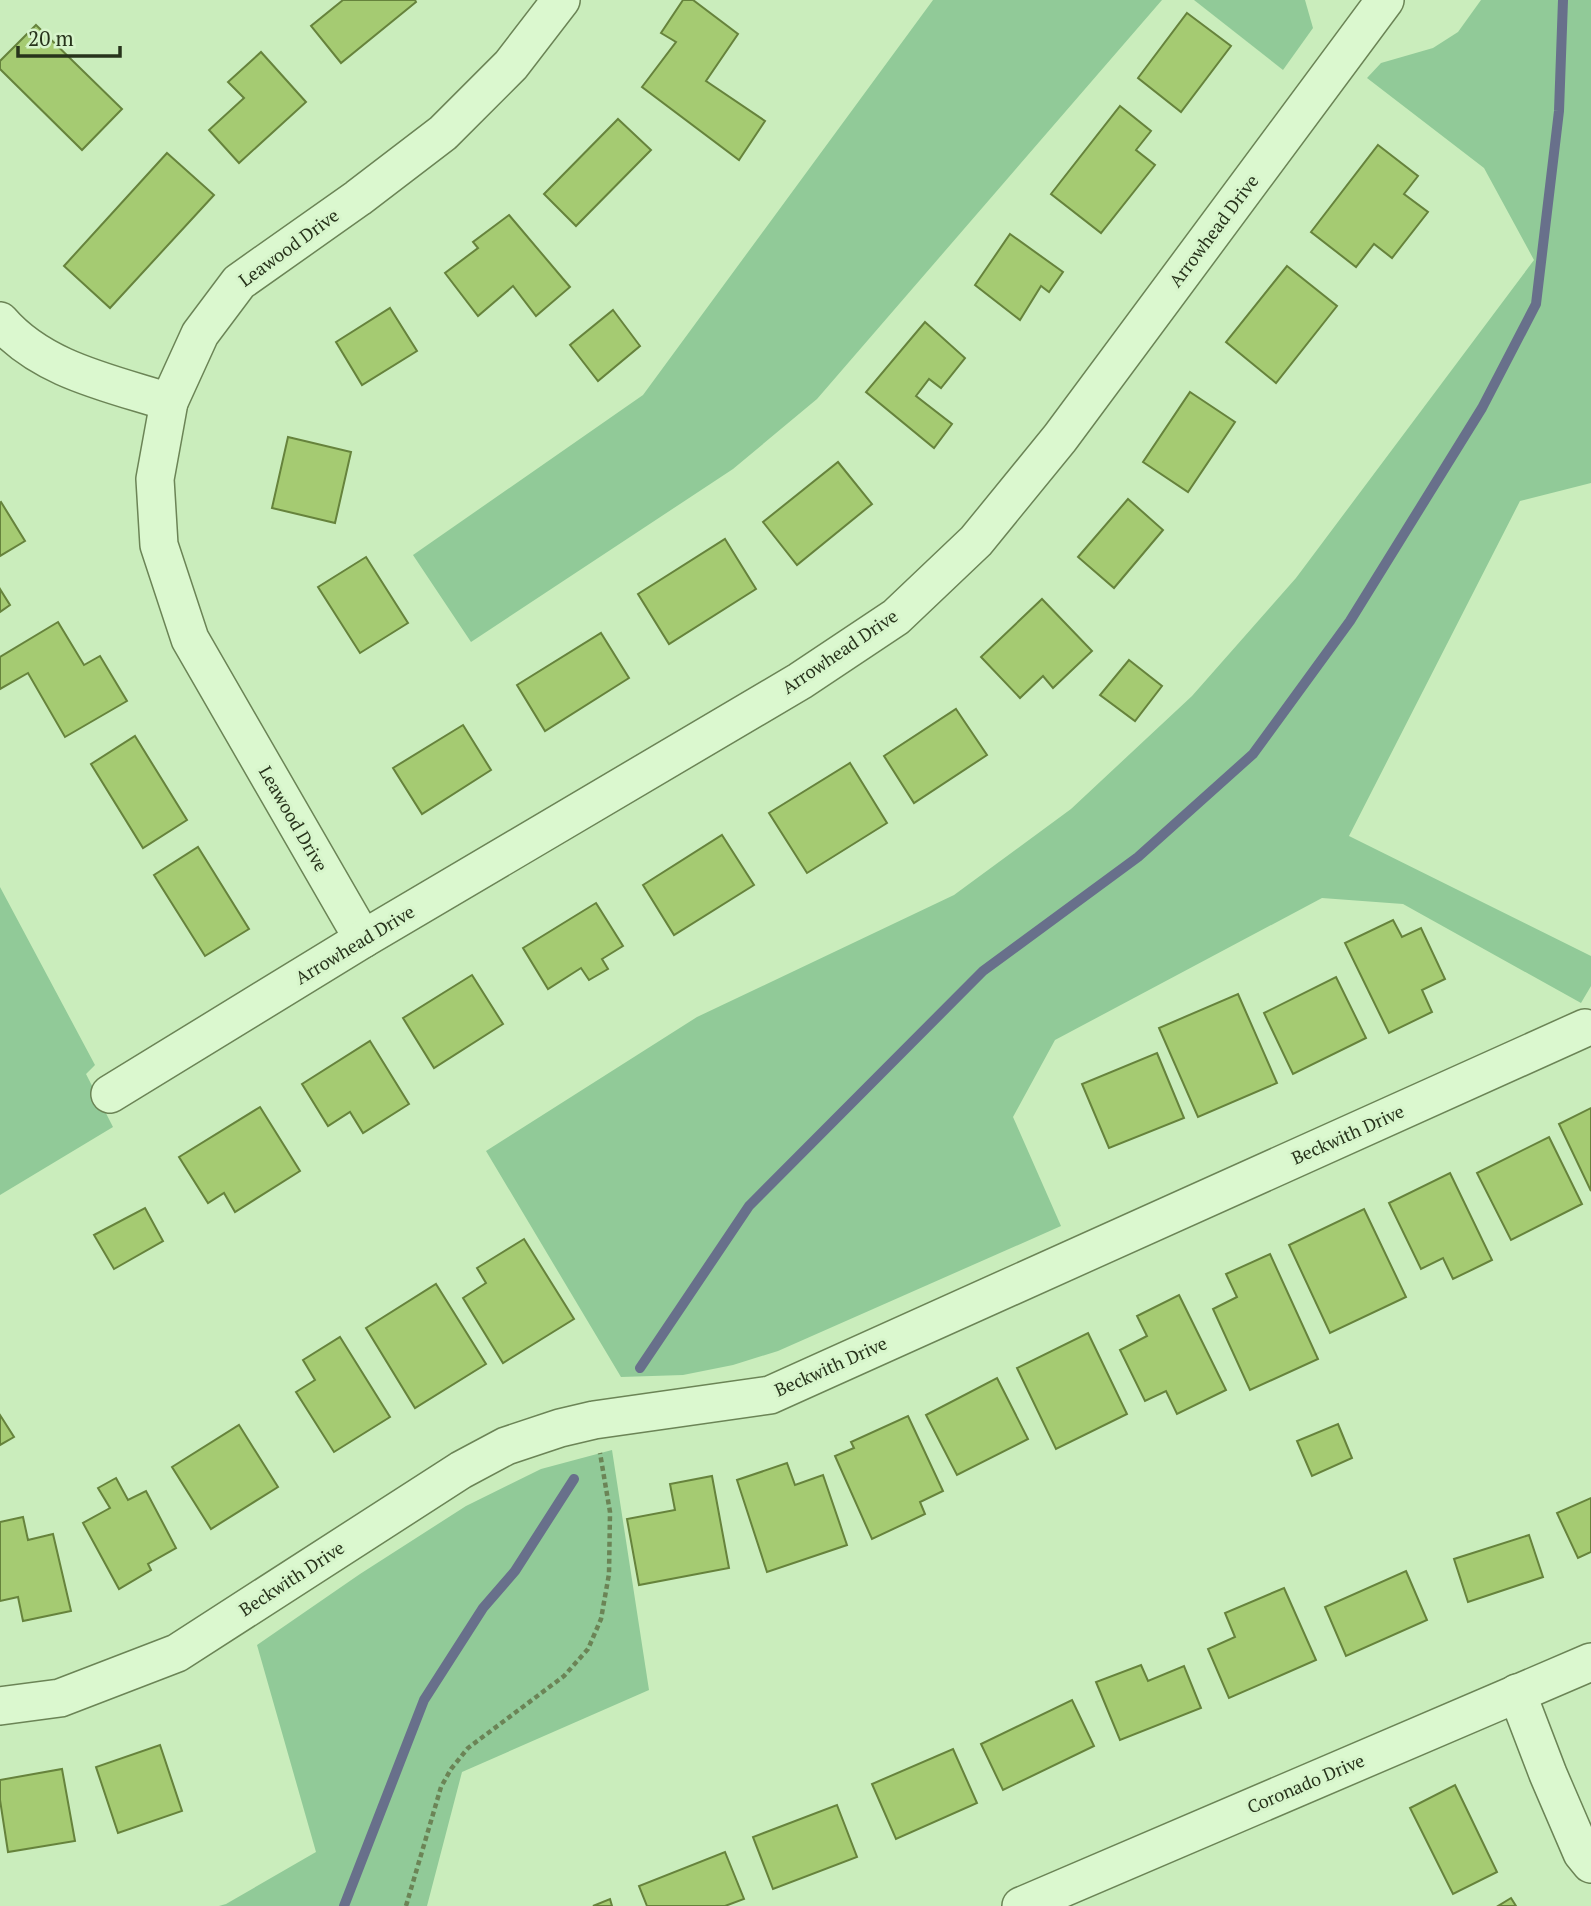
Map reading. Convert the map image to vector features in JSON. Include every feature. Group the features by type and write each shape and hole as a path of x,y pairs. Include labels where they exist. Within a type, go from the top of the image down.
{"street":[{"name":"Leawood Drive","path":"363,939 190,639 159,545 155,479 169,402 200,334 239,282 358,198 443,133 511,65 561,0"},
{"name":"Arrowhead Drive","path":"110,1094 363,939 800,681 896,617 976,541 1060,438 1385,0"},
{"path":"0,321 38,353 75,372 169,402"},
{"name":"Beckwith Drive","path":"0,1706 60,1699 177,1653 461,1470 506,1446 594,1420 770,1395 1585,1028"},
{"name":"Coronado Drive","path":"1021,1906 1591,1662"},
{"path":"1517,1693 1582,1853 1591,1864"}],"path":[{"path":"406,1906 441,1787 451,1769 468,1748 564,1676 588,1649 601,1619 609,1574 610,1512 594,1420"}],"green space":[{"path":"933,0 1162,0 817,399 733,469 471,642 413,555 643,395"},
{"path":"1194,0 1305,0 1313,28 1283,70"},
{"path":"1481,0 1591,0 1591,483 1520,501 1349,836 1591,956 1591,986 1581,1003 1403,904 1322,898 1055,1040 1013,1117 1061,1226 778,1351 733,1365 683,1375 621,1377 486,1151 697,1017 954,895 1071,809 1192,696 1296,578 1534,260 1484,168 1367,78 1381,63 1433,48 1458,32"},
{"path":"0,887 95,1065 86,1074 113,1127 0,1195"},
{"path":"612,1450 649,1690 462,1772 427,1906 219,1906 316,1852 257,1645 466,1506 541,1469"}],"building":[{"path":"343,0 416,2 341,63 311,26"},
{"path":"683,0 693,0 738,34 706,81 765,121 739,160 642,87 676,42 661,33"},
{"path":"1187,13 1231,46 1181,112 1138,78"},
{"path":"36,25 122,109 82,150 0,69 0,61"},
{"path":"261,52 306,102 239,163 209,130 244,98 228,82"},
{"path":"1120,106 1151,131 1136,150 1155,165 1101,233 1051,194"},
{"path":"618,119 651,150 576,226 544,194"},
{"path":"1378,145 1418,176 1404,194 1428,212 1392,258 1374,244 1356,267 1311,232"},
{"path":"167,153 214,195 110,308 64,266"},
{"path":"509,215 570,287 536,316 513,286 478,316 445,273 478,248 473,242"},
{"path":"1010,234 1063,272 1049,292 1041,286 1020,320 975,285"},
{"path":"1287,266 1337,306 1276,383 1226,342"},
{"path":"390,308 417,351 362,385 336,342"},
{"path":"613,310 640,346 598,381 570,345"},
{"path":"925,322 965,358 941,388 929,379 916,396 952,424 934,448 866,392"},
{"path":"1190,392 1235,422 1188,492 1143,462"},
{"path":"288,437 351,452 335,523 272,508"},
{"path":"838,462 872,504 797,565 763,522"},
{"path":"1128,499 1163,530 1114,588 1078,557"},
{"path":"0,503 25,541 0,556"},
{"path":"725,539 756,589 669,644 638,594"},
{"path":"366,557 408,623 360,653 318,587"},
{"path":"0,589 10,605 0,612"},
{"path":"1042,599 1092,651 1053,688 1043,676 1020,698 981,657"},
{"path":"58,622 84,665 100,656 127,701 65,737 28,673 0,689 0,657"},
{"path":"601,633 629,678 545,731 517,685"},
{"path":"1129,660 1162,686 1135,721 1100,695"},
{"path":"956,709 987,755 914,803 884,756"},
{"path":"463,725 491,770 422,814 393,768"},
{"path":"135,736 187,820 143,848 91,764"},
{"path":"850,763 887,823 807,873 769,813"},
{"path":"722,835 754,885 674,935 643,885"},
{"path":"198,847 249,929 205,956 154,875"},
{"path":"596,903 623,946 602,959 608,969 589,980 581,968 548,989 523,948"},
{"path":"1393,920 1402,937 1421,928 1445,979 1422,990 1432,1012 1389,1033 1345,943"},
{"path":"472,975 503,1024 434,1068 403,1018"},
{"path":"1336,977 1366,1038 1293,1074 1264,1013"},
{"path":"1238,994 1277,1083 1198,1117 1159,1028"},
{"path":"370,1041 409,1104 363,1133 350,1112 328,1126 302,1084"},
{"path":"1157,1053 1184,1118 1109,1148 1082,1084"},
{"path":"260,1107 300,1171 235,1212 224,1193 208,1203 179,1157"},
{"path":"1591,1108 1591,1191 1559,1124"},
{"path":"1549,1137 1582,1204 1511,1240 1477,1173"},
{"path":"1450,1173 1492,1260 1453,1279 1443,1258 1421,1269 1389,1203"},
{"path":"145,1208 163,1241 114,1269 94,1235"},
{"path":"1364,1209 1406,1297 1330,1333 1289,1245"},
{"path":"524,1239 574,1319 503,1363 463,1298 486,1283 477,1268"},
{"path":"1270,1254 1318,1359 1250,1390 1213,1309 1237,1297 1226,1274"},
{"path":"436,1284 486,1364 415,1408 366,1328"},
{"path":"1179,1295 1226,1390 1177,1414 1166,1391 1145,1401 1120,1350 1147,1336 1137,1316"},
{"path":"1088,1333 1127,1414 1056,1449 1017,1368"},
{"path":"340,1337 390,1417 334,1452 296,1392 315,1380 303,1360"},
{"path":"997,1378 1028,1439 957,1475 926,1415"},
{"path":"0,1415 14,1437 0,1445"},
{"path":"908,1416 943,1491 920,1502 925,1514 872,1539 835,1456 854,1448 851,1442"},
{"path":"1338,1424 1352,1458 1312,1476 1297,1441"},
{"path":"239,1425 278,1487 211,1529 172,1467"},
{"path":"787,1463 795,1485 823,1475 847,1545 767,1572 737,1480"},
{"path":"712,1476 729,1568 639,1585 627,1519 675,1510 670,1484"},
{"path":"116,1478 128,1500 146,1491 176,1548 148,1564 151,1570 119,1589 83,1523 110,1508 98,1488"},
{"path":"1591,1498 1591,1552 1578,1558 1557,1513"},
{"path":"23,1517 28,1540 53,1534 71,1611 23,1621 18,1597 0,1601 0,1522"},
{"path":"1529,1535 1543,1577 1468,1602 1454,1559"},
{"path":"1406,1571 1427,1620 1346,1656 1325,1607"},
{"path":"1284,1588 1316,1660 1229,1698 1208,1649 1235,1637 1225,1613"},
{"path":"1141,1665 1148,1681 1184,1666 1201,1708 1120,1740 1096,1682"},
{"path":"1072,1700 1094,1746 1003,1790 981,1744"},
{"path":"160,1745 182,1811 118,1833 96,1767"},
{"path":"953,1749 977,1803 896,1839 872,1784"},
{"path":"62,1769 75,1841 8,1852 0,1800 0,1780"},
{"path":"1455,1785 1497,1872 1453,1894 1410,1808"},
{"path":"837,1805 857,1857 773,1889 753,1837"},
{"path":"725,1852 744,1899 725,1906 647,1906 639,1886"},
{"path":"1511,1898 1516,1906 1498,1906"},
{"path":"610,1899 612,1906 593,1906"}],"waterway":[{"path":"640,1368 749,1206 983,971 1138,857 1253,754 1350,621 1482,408 1536,304 1559,111 1563,0"},
{"path":"344,1906 424,1700 483,1608 515,1571 574,1479"}]}
